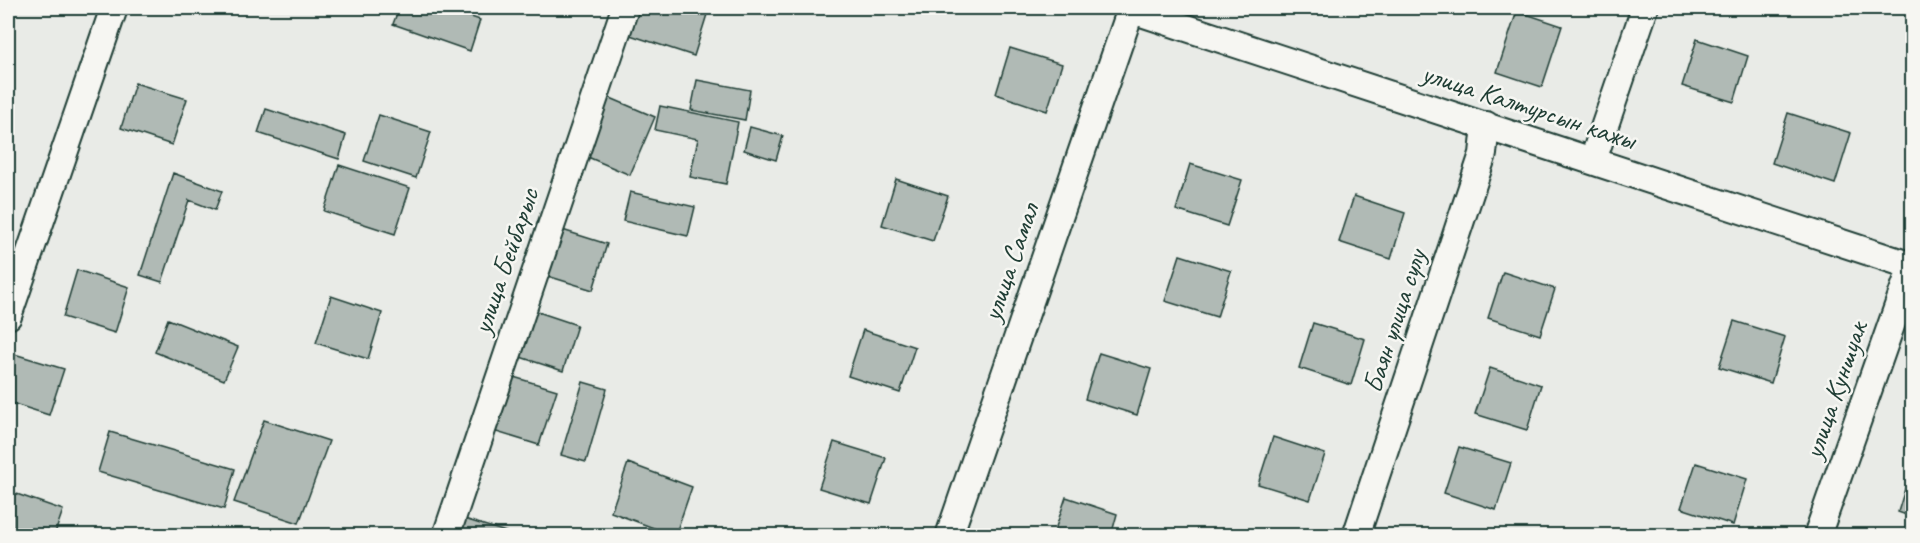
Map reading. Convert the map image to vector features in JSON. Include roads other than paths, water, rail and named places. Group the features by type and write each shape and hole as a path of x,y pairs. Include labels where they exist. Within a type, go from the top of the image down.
{"street":[{"path":"8,316 114,8"},
{"name":"улица Бейбарыс","path":"446,536 625,8"},
{"name":"улица Калтурсын кажы","path":"1129,8 1190,17 1486,125 1912,266"},
{"name":"улица Самал","path":"949,536 1129,8"},
{"path":"1593,160 1645,8"},
{"name":"Баян улица сулу","path":"1356,536 1483,154 1486,125"},
{"name":"улица Куншуак","path":"1817,536 1912,266"}]}
